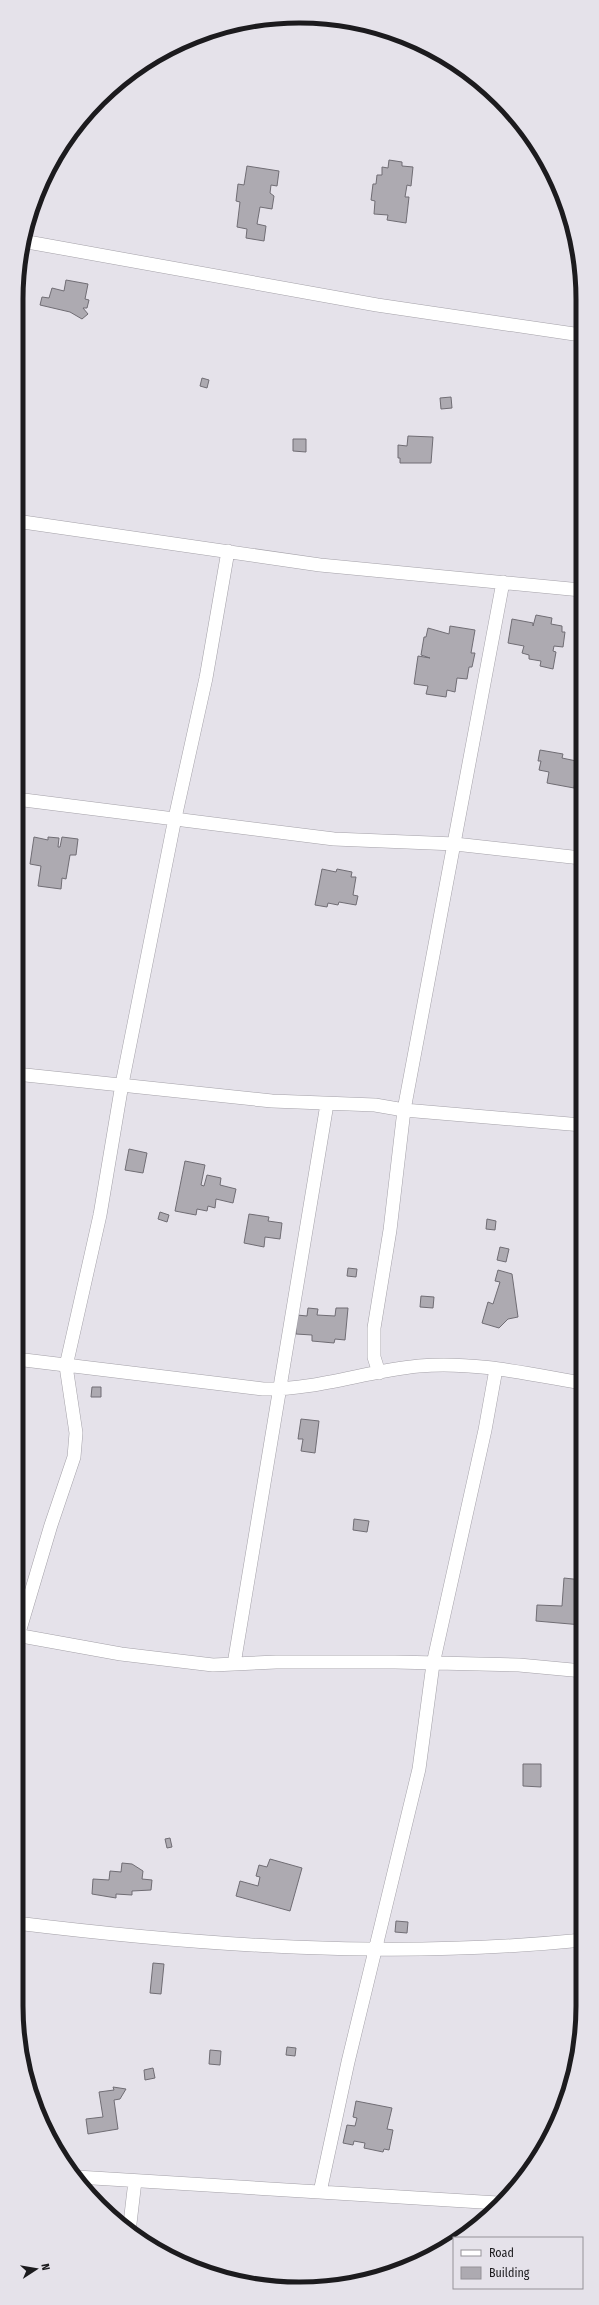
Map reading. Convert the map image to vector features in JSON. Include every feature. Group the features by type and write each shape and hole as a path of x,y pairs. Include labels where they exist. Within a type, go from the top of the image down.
{"street":[{"path":"29,242 377,305 576,334"},
{"path":"23,522 320,564 576,589"},
{"path":"23,1616 74,1457 76,1433 66,1366 100,1215 122,1084 175,818 206,678 228,551"},
{"path":"379,1373 374,1357 374,1328 390,1230 404,1110 503,582"},
{"path":"23,800 334,839 455,844 576,857"},
{"path":"23,1075 272,1101 375,1105 404,1110 576,1124"},
{"path":"234,1664 281,1389 327,1104"},
{"path":"23,1360 281,1389 419,1366 461,1366 496,1369 576,1382"},
{"path":"320,2192 348,2062 419,1769 433,1664 485,1430 496,1369"},
{"path":"23,1636 121,1654 213,1665 276,1662 433,1664 519,1666 576,1671"},
{"path":"23,1924 166,1939 375,1950 475,1948 576,1941"},
{"path":"84,2178 493,2203"},
{"path":"130,2224 135,2181"}],"building":[{"path":"389,160 402,162 402,166 413,167 411,186 407,185 405,197 409,197 406,223 387,220 388,215 374,214 375,201 371,200 373,184 376,184 377,175 382,175 382,167 388,168"},
{"path":"247,166 279,171 277,186 271,185 270,193 274,196 272,209 260,207 257,224 266,226 264,241 246,238 247,229 237,227 240,202 236,201 238,184 244,185"},
{"path":"66,280 88,284 85,299 89,300 87,308 83,308 88,314 82,319 70,312 40,305 42,297 49,298 52,288 64,291"},
{"path":"202,378 209,380 207,388 200,386"},
{"path":"451,397 452,408 441,409 440,398"},
{"path":"408,436 433,437 431,463 400,463 400,458 398,458 398,445 407,446"},
{"path":"293,439 306,439 306,452 293,451"},
{"path":"536,615 552,618 551,624 562,626 562,632 565,632 563,647 554,646 553,651 556,652 553,669 540,666 541,661 529,659 529,655 522,653 524,646 508,643 512,619 533,623 533,626"},
{"path":"450,626 475,630 471,653 475,653 472,667 469,667 467,679 457,678 455,692 447,690 446,697 426,694 428,686 414,684 418,656 430,658 421,655 424,637 426,637 428,628 449,634"},
{"path":"540,750 563,754 562,758 576,761 576,781 574,788 547,783 549,772 539,770 541,761 538,761"},
{"path":"34,837 48,840 48,837 59,838 58,847 60,847 62,837 78,839 76,855 70,855 66,879 62,878 61,889 38,886 41,866 30,864"},
{"path":"322,869 336,872 337,869 352,872 351,877 356,877 353,895 358,896 356,905 339,902 338,905 328,903 327,907 315,905"},
{"path":"129,1149 147,1153 143,1173 125,1170"},
{"path":"185,1161 205,1165 201,1185 204,1186 207,1175 221,1178 220,1185 236,1189 233,1203 216,1199 215,1208 208,1206 207,1211 197,1209 196,1215 175,1211"},
{"path":"160,1212 169,1215 167,1222 158,1219"},
{"path":"249,1214 269,1217 268,1221 282,1223 280,1239 265,1237 264,1247 244,1243"},
{"path":"487,1219 496,1221 495,1230 486,1229"},
{"path":"500,1247 509,1249 506,1262 497,1260"},
{"path":"348,1268 357,1269 356,1277 347,1276"},
{"path":"498,1270 512,1274 518,1317 508,1319 499,1328 482,1323 488,1302 493,1304 500,1282 495,1281"},
{"path":"421,1296 434,1297 433,1308 420,1307"},
{"path":"308,1308 318,1309 317,1315 335,1316 336,1308 348,1308 345,1340 335,1339 334,1343 312,1341 312,1335 296,1334 297,1315 307,1316"},
{"path":"92,1387 101,1387 101,1397 91,1397"},
{"path":"301,1419 319,1421 315,1453 301,1451 303,1439 298,1439"},
{"path":"354,1519 369,1521 367,1532 353,1530"},
{"path":"564,1578 576,1579 576,1624 536,1621 537,1605 562,1606"},
{"path":"523,1764 541,1764 541,1787 523,1786"},
{"path":"170,1838 172,1847 167,1848 165,1839"},
{"path":"270,1859 302,1868 290,1911 236,1896 240,1881 258,1886 260,1877 256,1876 259,1865 267,1867"},
{"path":"122,1863 132,1864 143,1871 142,1879 152,1880 151,1890 132,1891 132,1895 116,1894 116,1898 92,1894 93,1879 109,1880 110,1871 121,1872"},
{"path":"396,1921 408,1922 407,1933 395,1932"},
{"path":"153,1963 164,1964 161,1994 150,1993"},
{"path":"287,2047 296,2048 295,2056 286,2055"},
{"path":"210,2050 221,2051 220,2065 209,2064"},
{"path":"153,2068 155,2078 145,2080 144,2070"},
{"path":"113,2087 126,2089 120,2099 114,2100 118,2129 88,2134 86,2119 103,2117 99,2092 114,2090"},
{"path":"356,2101 392,2108 387,2129 393,2130 389,2150 384,2149 383,2152 364,2148 365,2143 354,2141 353,2145 343,2143 347,2125 355,2126 357,2118 353,2117"}]}
